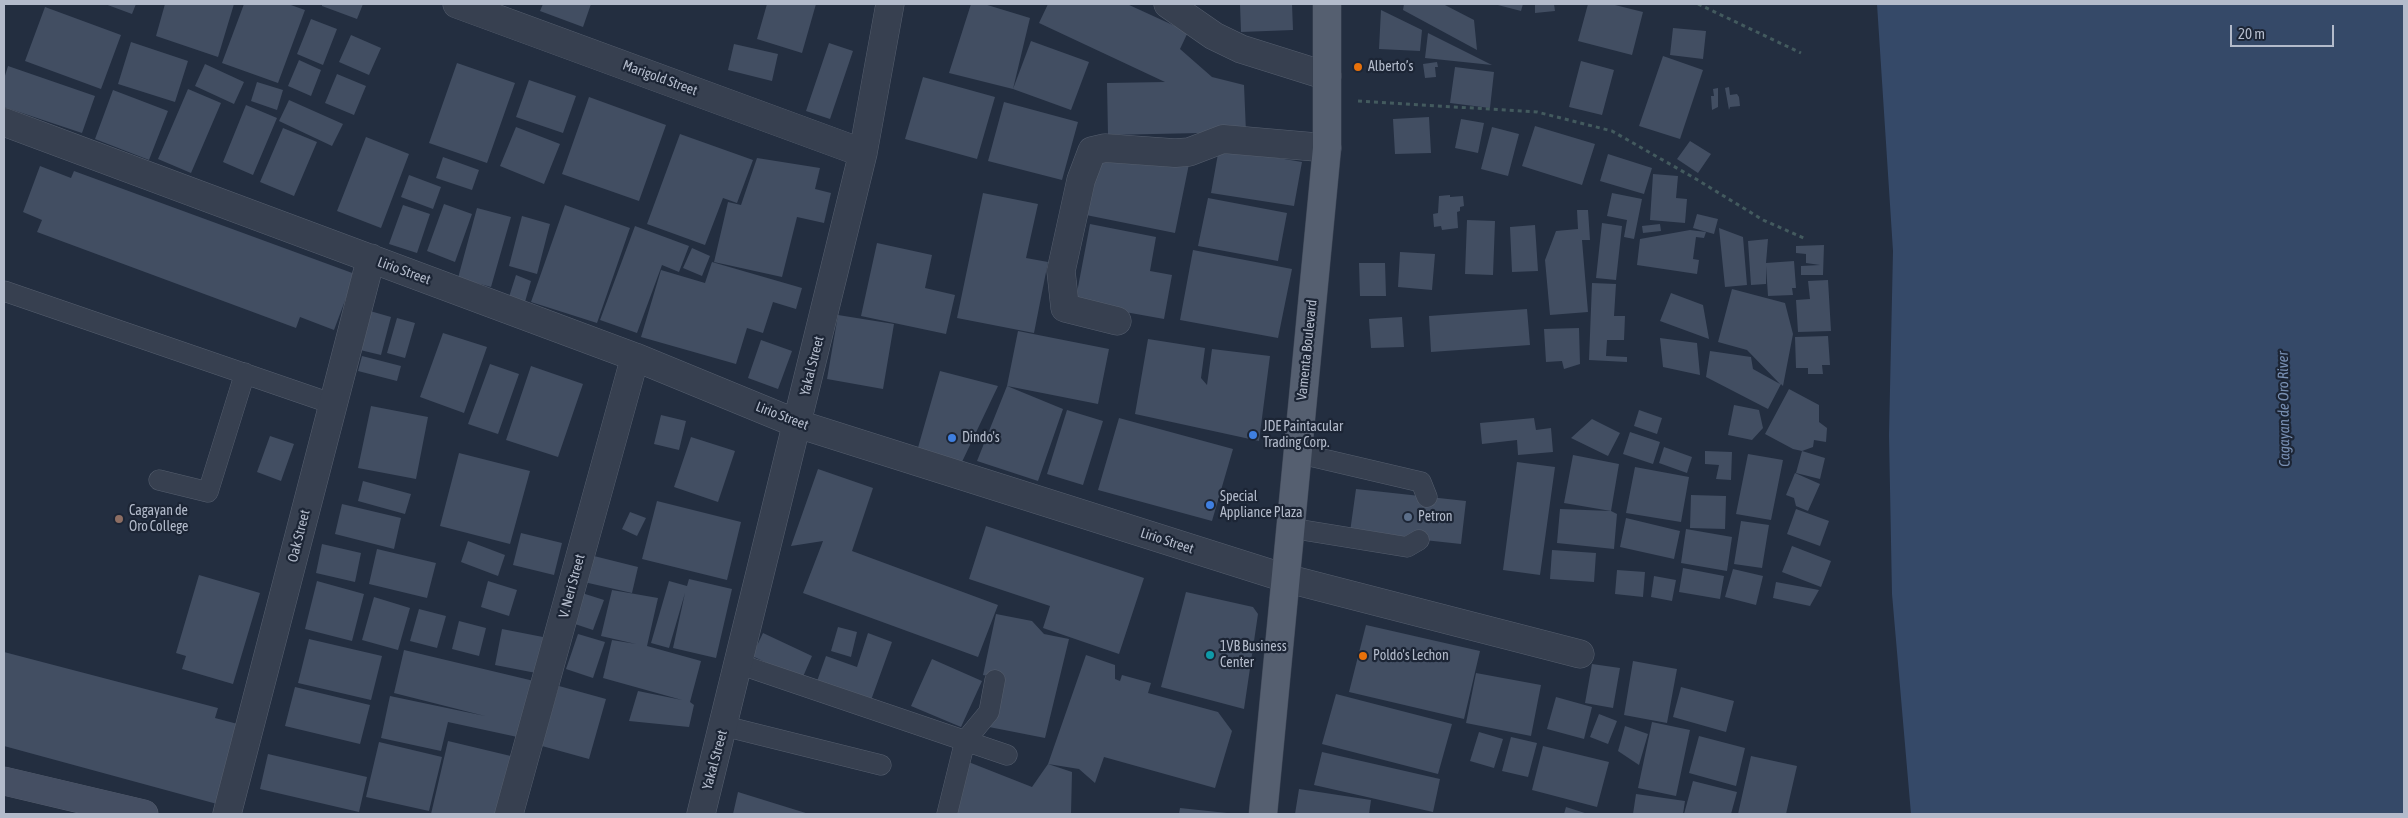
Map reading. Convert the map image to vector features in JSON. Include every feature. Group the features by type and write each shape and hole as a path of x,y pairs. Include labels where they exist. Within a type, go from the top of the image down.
{"main road":[{"name":"Vamenta Boulevard","path":"1263,814 1327,148 1327,4"},
{"path":"4,781 144,814"}],"street":[{"name":"Marigold Street","path":"457,4 863,153"},
{"name":"Yakal Street","path":"701,814 863,153 890,4"},
{"path":"1168,4 1214,36 1327,88"},
{"name":"Lirio Street","path":"4,122 635,357 798,424 1285,578 1580,654"},
{"path":"1117,321 1065,308 1061,271 1081,180 1092,151 1105,148 1175,153 1188,152 1223,139 1327,148"},
{"name":"Oak Street","path":"227,814 370,258"},
{"name":"V. Neri Street","path":"509,814 635,357"}],"lane":[{"path":"4,291 333,404"},
{"path":"159,480 208,492 245,373"},
{"path":"1297,453 1422,482 1427,496"},
{"path":"1290,528 1407,547 1419,540"},
{"path":"739,664 1006,755"},
{"path":"947,814 965,741 989,712 995,680"},
{"path":"724,726 881,765"}],"path":[{"path":"1698,4 1800,53"},
{"path":"1327,88 1537,112 1612,131 1670,166 1696,178 1763,220 1806,238"}],"water":[{"name":"Cagayan de Oro River","path":"1877,4 2404,4 2404,814 1911,814 1892,594 1889,435 1893,251"}],"building":[{"path":"105,4 136,4 132,14"},
{"path":"165,4 234,4 218,57 156,36"},
{"path":"244,4 288,4 305,10 278,83 222,63"},
{"path":"322,4 363,4 357,19 322,6"},
{"path":"543,4 591,4 583,27 540,11"},
{"path":"767,4 816,4 802,53 757,39"},
{"path":"971,4 984,4 1030,18 1013,89 949,73"},
{"path":"1048,4 1127,4 1188,32 1180,49 1212,77 1244,85 1246,132 1108,135 1107,83 1165,82 1039,23"},
{"path":"1240,4 1292,4 1293,30 1241,32"},
{"path":"1404,4 1443,4 1474,20 1477,50 1403,10"},
{"path":"1494,4 1523,4 1521,11"},
{"path":"1535,4 1554,4 1555,11 1535,13"},
{"path":"1588,4 1611,4 1643,12 1632,55 1578,41"},
{"path":"45,7 121,35 101,89 25,61"},
{"path":"1381,10 1422,30 1420,51 1379,49"},
{"path":"311,19 337,29 323,65 297,54"},
{"path":"1673,28 1706,31 1703,59 1670,55"},
{"path":"1428,33 1492,65 1425,58"},
{"path":"351,35 381,48 369,75 339,62"},
{"path":"1031,41 1089,62 1071,110 1013,89"},
{"path":"131,42 188,61 175,102 118,84"},
{"path":"829,43 853,51 830,119 806,111"},
{"path":"734,44 778,54 772,81 728,70"},
{"path":"1663,56 1703,70 1680,139 1639,126"},
{"path":"299,60 321,70 311,96 288,86"},
{"path":"1581,61 1614,70 1602,115 1569,107"},
{"path":"1437,62 1438,67 1435,67 1436,77 1425,78 1423,64"},
{"path":"457,63 515,83 487,163 429,143"},
{"path":"205,64 244,82 234,104 195,86"},
{"path":"8,66 95,96 82,133 4,107 4,79"},
{"path":"1455,67 1494,72 1490,108 1450,103"},
{"path":"337,74 366,86 354,115 325,103"},
{"path":"923,77 995,97 977,159 905,139"},
{"path":"529,80 576,96 563,133 516,117"},
{"path":"257,82 283,90 277,110 251,101"},
{"path":"1729,87 1730,95 1737,94 1739,97 1740,106 1730,107 1729,110 1725,88"},
{"path":"1718,88 1718,107 1712,110 1711,96 1714,96 1713,89"},
{"path":"188,89 221,103 191,173 158,159"},
{"path":"113,90 168,111 149,160 95,139"},
{"path":"589,97 666,125 639,201 562,174"},
{"path":"289,100 343,124 332,146 279,121"},
{"path":"1004,102 1078,122 1062,180 988,161"},
{"path":"246,105 277,118 253,175 223,162"},
{"path":"1429,117 1431,153 1395,154 1393,119"},
{"path":"1461,119 1484,123 1478,153 1455,148"},
{"path":"1535,126 1595,144 1582,185 1522,166"},
{"path":"516,127 560,144 544,184 500,166"},
{"path":"1492,127 1519,134 1508,176 1481,169"},
{"path":"283,128 317,142 294,196 260,182"},
{"path":"680,134 753,160 737,203 723,198 705,245 647,224"},
{"path":"366,137 409,154 381,228 337,211"},
{"path":"1690,141 1711,154 1698,173 1677,159"},
{"path":"1219,148 1302,162 1294,206 1211,193"},
{"path":"1102,151 1189,164 1175,233 1086,215"},
{"path":"1608,154 1652,168 1644,194 1600,181"},
{"path":"443,157 479,170 472,190 436,178"},
{"path":"757,158 820,168 815,189 831,193 824,223 797,217 782,277 714,262 728,202 741,205"},
{"path":"40,166 71,178 74,171 355,274 334,330 300,317 296,328 37,232 42,220 23,212"},
{"path":"1653,174 1678,176 1676,198 1687,199 1685,223 1650,220"},
{"path":"409,175 441,187 433,209 401,197"},
{"path":"983,193 1038,204 1026,258 1048,262 1034,333 957,318"},
{"path":"1612,193 1642,199 1634,239 1624,237 1627,220 1607,216"},
{"path":"1450,195 1450,197 1463,196 1464,206 1460,207 1460,211 1457,212 1458,228 1442,230 1441,226 1434,227 1433,214 1438,213 1439,196"},
{"path":"1208,198 1287,213 1278,261 1198,246"},
{"path":"444,204 472,214 455,262 427,251"},
{"path":"403,205 430,214 417,253 389,244"},
{"path":"565,205 630,228 597,323 531,302"},
{"path":"477,208 511,217 491,287 458,278"},
{"path":"1577,210 1588,210 1590,240 1582,240 1588,312 1550,315 1545,260 1556,231 1578,229"},
{"path":"1697,214 1718,219 1714,234 1693,228"},
{"path":"522,216 550,224 537,274 509,266"},
{"path":"1467,220 1495,221 1493,275 1465,274"},
{"path":"1602,223 1622,226 1616,280 1596,278"},
{"path":"1090,224 1156,237 1150,271 1172,275 1164,319 1075,303"},
{"path":"1660,224 1661,231 1643,233 1642,226"},
{"path":"1535,225 1538,271 1512,272 1510,227"},
{"path":"635,226 689,246 679,272 662,265 637,333 600,320"},
{"path":"1719,228 1743,237 1747,285 1725,287"},
{"path":"1690,230 1706,232 1704,238 1696,237 1693,259 1699,260 1697,274 1637,265 1640,239"},
{"path":"1768,239 1766,263 1794,261 1796,288 1792,288 1793,295 1768,296 1766,266 1766,284 1751,285 1748,241"},
{"path":"877,243 932,255 925,288 955,295 946,334 861,316"},
{"path":"1824,245 1823,275 1801,275 1801,266 1820,265 1806,263 1806,254 1796,253 1796,246"},
{"path":"692,248 710,256 702,276 683,268"},
{"path":"1193,250 1292,269 1278,338 1180,320"},
{"path":"1400,252 1435,254 1432,290 1398,287"},
{"path":"712,262 802,288 796,309 773,302 763,333 747,328 736,364 641,337 661,270 705,283"},
{"path":"1359,263 1385,263 1386,296 1360,296"},
{"path":"516,275 531,281 525,302 509,297"},
{"path":"1828,280 1831,331 1798,332 1796,300 1810,299 1808,281"},
{"path":"1592,283 1616,284 1614,316 1625,316 1624,340 1607,340 1606,356 1627,357 1627,362 1589,360"},
{"path":"1732,289 1785,303 1793,334 1783,386 1781,384 1768,409 1706,377 1710,351 1751,357 1753,369 1780,384 1747,350 1718,342"},
{"path":"1671,293 1703,305 1709,339 1660,321"},
{"path":"1527,309 1530,345 1431,352 1429,316"},
{"path":"370,311 391,317 381,355 360,350"},
{"path":"838,315 894,324 883,389 827,379"},
{"path":"1402,317 1404,347 1371,348 1369,319"},
{"path":"397,318 415,323 405,358 387,353"},
{"path":"1579,328 1580,364 1564,369 1562,361 1546,362 1544,329"},
{"path":"1018,331 1109,349 1098,404 1007,386"},
{"path":"443,333 487,347 464,413 420,397"},
{"path":"1828,336 1830,365 1822,365 1823,374 1808,374 1808,368 1796,368 1795,337"},
{"path":"1660,338 1697,343 1700,375 1663,367"},
{"path":"1148,339 1205,348 1201,378 1207,385 1212,349 1270,356 1259,441 1135,414"},
{"path":"761,340 792,351 778,389 748,378"},
{"path":"362,356 401,366 397,381 358,371"},
{"path":"490,364 519,374 498,434 468,424"},
{"path":"531,366 583,384 558,457 506,440"},
{"path":"940,371 998,386 961,464 917,451"},
{"path":"1007,386 1063,409 1038,481 977,461"},
{"path":"1789,389 1819,405 1819,422 1827,428 1826,442 1814,440 1813,447 1802,451 1793,449 1765,434"},
{"path":"1734,405 1759,410 1763,428 1752,440 1728,435"},
{"path":"371,406 428,417 416,479 358,468"},
{"path":"1067,410 1103,421 1083,485 1047,474"},
{"path":"1639,410 1662,418 1657,434 1634,426"},
{"path":"661,415 686,421 679,450 654,444"},
{"path":"1119,418 1233,449 1212,521 1098,490"},
{"path":"1534,418 1536,430 1551,428 1553,452 1518,455 1517,440 1482,444 1480,423"},
{"path":"1592,419 1620,433 1608,456 1571,438"},
{"path":"1630,432 1660,442 1653,464 1623,454"},
{"path":"270,436 294,444 281,481 257,472"},
{"path":"691,437 735,451 718,502 674,487"},
{"path":"1664,447 1692,457 1687,473 1659,463"},
{"path":"1705,451 1732,452 1731,480 1716,479 1719,465 1705,464"},
{"path":"1802,451 1825,458 1820,479 1796,473"},
{"path":"459,453 530,471 510,544 440,526"},
{"path":"1748,454 1783,460 1771,520 1736,514"},
{"path":"1573,455 1619,464 1611,511 1564,503"},
{"path":"1517,462 1555,467 1540,575 1503,570"},
{"path":"1635,467 1689,477 1681,522 1626,513"},
{"path":"818,469 873,488 852,551 998,605 978,657 803,593 823,541 791,546"},
{"path":"1795,473 1820,484 1808,511 1796,506 1794,498 1786,495"},
{"path":"363,481 411,494 405,514 358,501"},
{"name":"Petron","path":"1356,489 1466,501 1461,544 1350,532"},
{"path":"1691,495 1726,496 1725,529 1690,528"},
{"path":"657,501 741,522 727,580 642,559"},
{"path":"342,504 401,518 394,549 335,534"},
{"path":"1560,509 1611,511 1617,514 1614,549 1557,543"},
{"path":"1796,509 1829,521 1820,546 1787,534"},
{"path":"630,512 646,518 637,536 622,529"},
{"path":"1626,518 1680,531 1674,559 1620,547"},
{"path":"1741,521 1769,525 1762,568 1734,564"},
{"path":"986,526 1144,578 1119,654 1043,628 1050,606 969,579"},
{"path":"1686,529 1732,537 1727,571 1681,563"},
{"path":"521,533 562,543 554,575 513,565"},
{"path":"468,541 505,555 498,576 461,562"},
{"path":"322,544 361,553 355,582 316,573"},
{"path":"1792,546 1831,561 1821,587 1782,572"},
{"path":"377,549 436,563 427,598 369,584"},
{"path":"1552,550 1596,553 1594,582 1550,579"},
{"path":"590,555 638,567 632,593 584,582"},
{"path":"1683,568 1724,576 1720,599 1679,592"},
{"path":"1733,569 1763,576 1756,605 1725,597"},
{"path":"1617,570 1645,572 1643,597 1615,594"},
{"path":"199,575 260,593 233,684 182,669 186,656 176,653"},
{"path":"1654,576 1676,580 1672,601 1651,597"},
{"path":"689,579 732,589 716,658 673,648 685,593 669,648 651,643 669,581 687,586"},
{"path":"317,581 364,594 352,641 305,629"},
{"path":"488,581 517,590 509,616 481,607"},
{"path":"1776,582 1819,590 1810,606 1773,598"},
{"path":"612,590 658,598 647,646 701,661 690,702 694,705 689,727 629,721 638,691 682,700 603,678 612,640 636,644 601,636"},
{"name":"1VB Business Center","path":"1186,592 1253,607 1258,614 1244,709 1161,687"},
{"path":"582,593 604,600 593,630 572,623"},
{"path":"374,597 410,608 398,650 362,640"},
{"path":"419,609 446,616 437,648 410,641"},
{"path":"996,614 1032,621 1044,634 1069,639 1045,738 989,727 999,678 983,675"},
{"path":"459,621 486,628 479,656 452,649"},
{"path":"1366,625 1480,651 1464,719 1349,692"},
{"path":"838,627 857,632 851,657 831,651"},
{"path":"502,629 543,637 536,673 495,665"},
{"path":"763,633 812,656 802,679 752,656"},
{"path":"868,633 892,642 870,703 816,684 826,656 857,667"},
{"path":"578,634 605,642 593,678 566,669"},
{"path":"309,639 382,656 371,700 298,683"},
{"path":"404,650 534,681 522,738 448,722 441,751 381,738 390,696 485,716 394,693"},
{"path":"4,652 218,708 215,718 249,727 228,807 4,746"},
{"path":"1086,655 1115,665 1115,679 1120,681 1122,675 1151,683 1148,693 1218,712 1232,731 1215,788 1104,757 1095,783 1079,769 1048,764"},
{"path":"932,659 982,681 961,727 911,706"},
{"path":"1633,661 1677,669 1667,723 1624,715"},
{"path":"1592,664 1620,668 1613,708 1585,703"},
{"path":"1476,673 1541,685 1531,736 1466,723"},
{"path":"559,686 606,699 589,759 542,746"},
{"path":"295,687 370,705 360,744 285,726"},
{"path":"1681,687 1734,701 1726,732 1673,717"},
{"path":"1336,694 1452,724 1438,774 1322,744"},
{"path":"1556,697 1592,707 1584,739 1547,729"},
{"path":"1599,714 1617,721 1608,744 1590,737"},
{"path":"1652,722 1690,730 1676,796 1638,788"},
{"path":"1625,726 1648,734 1639,765 1618,751"},
{"path":"1479,732 1503,739 1494,768 1470,761"},
{"path":"1699,736 1745,748 1736,786 1689,773"},
{"path":"1511,737 1537,743 1528,777 1502,771"},
{"path":"448,741 515,757 501,814 431,814"},
{"path":"379,742 442,757 429,811 366,797"},
{"path":"1543,746 1609,762 1597,807 1532,790"},
{"path":"1322,752 1440,779 1433,812 1314,785"},
{"path":"268,754 367,777 359,812 260,789"},
{"path":"1751,756 1797,766 1786,814 1738,814"},
{"path":"966,761 1032,787 1048,764 1072,772 1071,814 954,814"},
{"path":"1693,781 1737,792 1731,814 1684,814"},
{"path":"1299,789 1371,800 1369,814 1295,814"},
{"path":"738,792 809,814 733,814"},
{"path":"1636,794 1685,801 1683,814 1633,814"},
{"path":"1566,807 1588,814 1564,814"},
{"path":"1180,808 1227,813 1227,814 1179,814"}],"place":[{"name":"Alberto’s","path":"1358,67"},
{"name":"JDE Paintacular Trading Corp.","path":"1253,435"},
{"name":"Dindo's","path":"952,438"},
{"name":"Special Appliance Plaza","path":"1210,505"},
{"name":"Petron","path":"1408,517"},
{"name":"Cagayan de Oro College","path":"119,519"},
{"name":"1VB Business Center","path":"1210,655"},
{"name":"Poldo's Lechon","path":"1363,656"}]}
